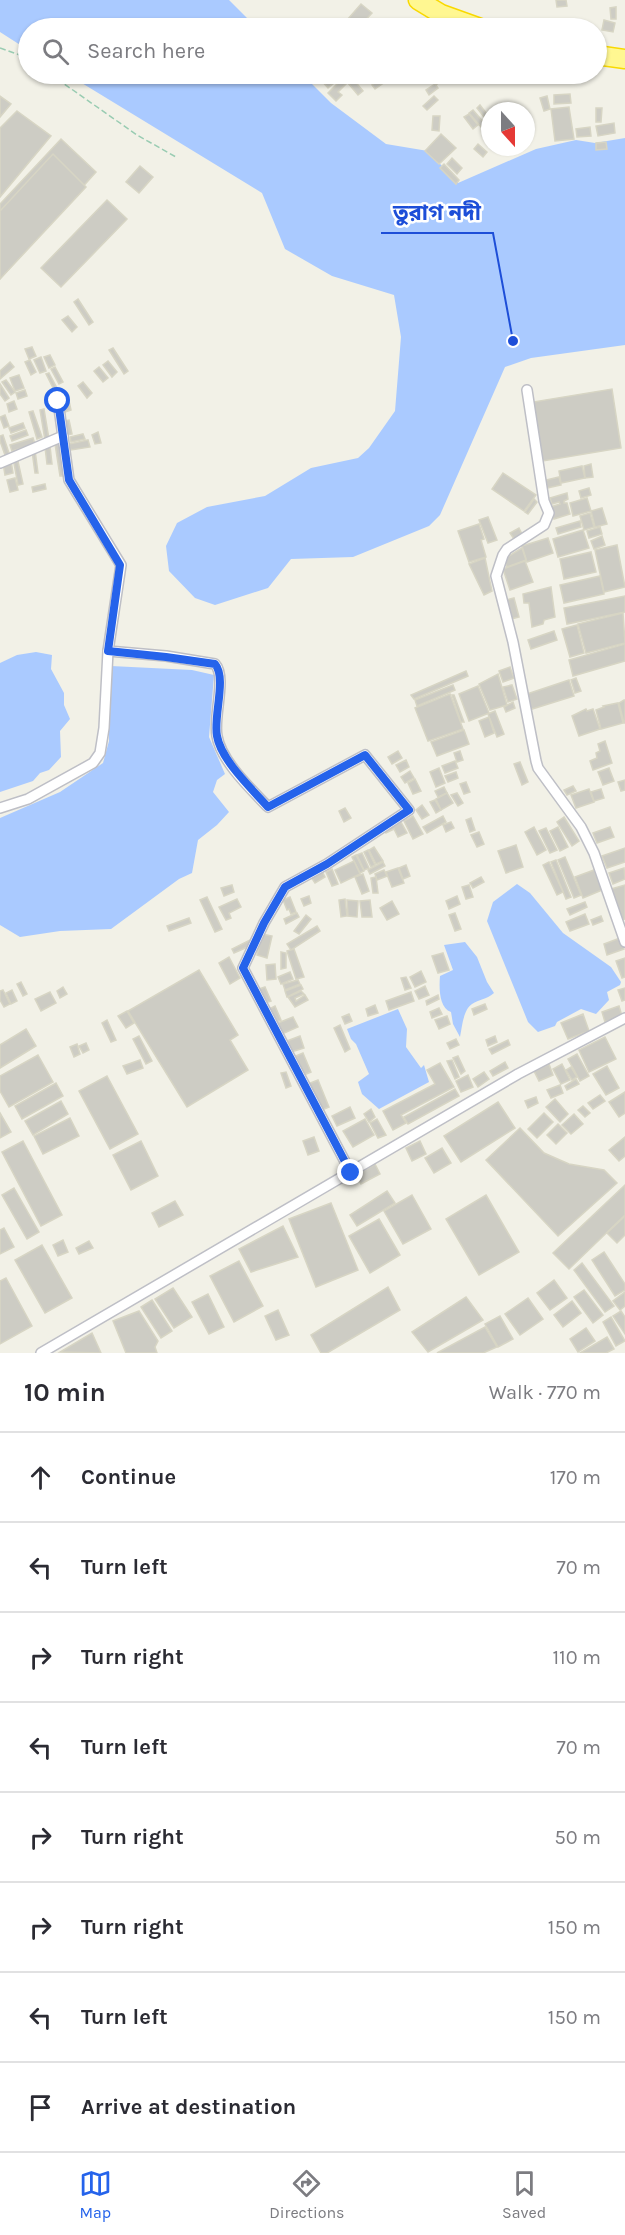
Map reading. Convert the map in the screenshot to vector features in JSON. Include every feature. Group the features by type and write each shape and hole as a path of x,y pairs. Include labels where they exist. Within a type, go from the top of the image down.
{"highway":[{"path":"418,0 452,18"},
{"path":"607,56 625,59"}],"street":[{"path":"527,390 544,501 549,513 544,525 507,549 496,576 513,642 538,768 581,827 594,853 625,942"},
{"path":"0,808 28,799 93,763 100,753 104,728 108,651 120,565 69,480 58,401"},
{"path":"0,463 63,436"},
{"path":"108,651 215,664 219,668 220,683 215,716 217,738 240,776 268,807 365,755 409,810 327,864 285,887 264,923 243,968 351,1173"},
{"path":"41,1353 518,1074 625,1018"}],"path":[{"path":"0,48 18,54"},
{"path":"64,84 137,135 176,157"}],"water":[{"path":"0,0 229,0 247,18 18,18 18,44 0,32"},
{"path":"83,84 312,84 331,103 386,144 428,151 458,183 520,156 535,156 536,149 576,140 595,143 625,138 625,345 531,358 505,367 440,515 429,526 353,557 291,559 268,588 215,605 195,598 169,571 166,546 177,523 207,507 265,496 311,468 358,458 369,448 395,411 401,337 394,295 332,276 285,249 262,193"},
{"path":"36,652 52,655 51,669 64,693 64,705 70,719 60,731 61,757 49,770 40,773 33,781 0,792 0,663 17,655"},
{"path":"111,666 192,670 214,675 209,737 225,774 217,780 213,792 229,812 198,840 192,873 179,879 111,929 60,931 20,937 0,925 0,818 60,792 103,763 109,741"},
{"path":"517,884 530,893 563,933 611,967 621,982 620,985 607,992 609,1000 596,1014 581,1009 557,1022 555,1026 538,1032 528,1022 487,921 493,902"},
{"path":"465,942 477,957 494,993 469,1007 463,1019 460,1037 453,1024 451,1012 442,1002 440,976 453,970 444,945"},
{"path":"398,1009 407,1029 406,1047 421,1068 424,1065 429,1082 379,1109 362,1094 358,1082 369,1074 347,1029"}],"building":[{"path":"556,0 566,0 567,6 557,7"},
{"path":"361,4 372,13 367,18 349,18"},
{"path":"616,7 616,19 611,19 610,8"},
{"path":"607,21 615,23 613,32 607,31"},
{"path":"337,84 346,84 338,92 342,95 336,101 328,93"},
{"path":"349,84 357,84 363,91 358,95"},
{"path":"373,84 382,84 375,89"},
{"path":"435,84 438,88 429,95 426,90"},
{"path":"570,94 571,103 554,104 554,95"},
{"path":"0,96 11,104 0,117"},
{"path":"434,96 438,100 427,110 423,106"},
{"path":"547,96 550,109 544,111 540,98"},
{"path":"569,107 574,139 555,141 551,109"},
{"path":"596,108 602,108 601,122 596,122"},
{"path":"473,110 481,119 481,127 469,113"},
{"path":"17,111 51,136 0,197 0,128"},
{"path":"469,114 478,125 473,129 464,117"},
{"path":"433,116 440,116 439,131 432,130"},
{"path":"614,123 615,133 598,136 596,126"},
{"path":"590,127 591,136 577,137 576,129"},
{"path":"441,134 456,148 439,164 425,151"},
{"path":"61,139 96,172 0,279 0,204"},
{"path":"606,142 607,149 596,150 596,143"},
{"path":"478,144 481,147 481,155 474,149"},
{"path":"53,154 86,187 0,279 0,211"},
{"path":"452,158 462,168 457,174 447,164"},
{"path":"444,164 459,180 456,184 440,168"},
{"path":"140,166 153,177 139,193 126,182"},
{"path":"107,200 127,219 61,287 41,268"},
{"path":"78,299 93,322 89,325 74,302"},
{"path":"68,316 77,327 72,332 62,320"},
{"path":"32,347 36,356 29,359 25,349"},
{"path":"113,348 128,371 124,374 109,350"},
{"path":"50,355 55,365 49,368 44,357"},
{"path":"41,357 46,371 40,373 34,360"},
{"path":"30,360 36,372 31,375 25,362"},
{"path":"108,361 117,372 112,377 103,365"},
{"path":"10,362 14,367 0,379 0,371"},
{"path":"55,367 63,382 59,384 51,369"},
{"path":"99,367 108,378 103,382 94,371"},
{"path":"49,373 58,390 55,392 46,374"},
{"path":"19,375 24,388 15,391 10,378"},
{"path":"6,380 15,392 11,395 2,382"},
{"path":"83,382 92,393 87,398 78,386"},
{"path":"0,384 9,398 5,401 0,394"},
{"path":"612,389 621,448 543,461 533,402"},
{"path":"25,390 27,396 18,399 16,393"},
{"path":"14,401 17,409 9,412 7,404"},
{"path":"69,401 71,410 65,412 62,402"},
{"path":"44,409 49,439 45,440 40,410"},
{"path":"33,411 42,437 37,439 29,412"},
{"path":"5,415 9,426 4,428 0,417"},
{"path":"69,420 72,434 67,435 63,421"},
{"path":"23,423 25,428 11,433 9,428"},
{"path":"26,430 28,435 12,441 10,436"},
{"path":"98,432 101,443 95,444 92,435"},
{"path":"83,434 85,439 71,442 70,437"},
{"path":"3,435 10,456 6,458 0,441 0,436"},
{"path":"33,438 35,444 12,451 10,445"},
{"path":"88,440 90,447 71,450 69,444"},
{"path":"62,443 67,476 60,476 55,444"},
{"path":"50,446 52,464 47,464 45,447"},
{"path":"35,450 38,473 35,473 32,451"},
{"path":"17,457 23,484 18,485 13,458"},
{"path":"11,461 13,473 5,475 3,463"},
{"path":"591,464 593,477 585,478 584,466"},
{"path":"582,466 585,478 561,483 559,471"},
{"path":"503,473 536,495 524,511 492,489"},
{"path":"559,477 561,485 547,488 546,480"},
{"path":"15,478 18,490 10,492 7,480"},
{"path":"45,484 46,489 33,492 32,487"},
{"path":"589,488 591,495 581,498 579,491"},
{"path":"567,493 568,499 564,503 567,503 570,514 554,519 550,507 560,504 559,502 552,504 550,498"},
{"path":"587,498 591,511 573,516 570,503"},
{"path":"534,499 537,502 528,514 525,512"},
{"path":"602,508 607,524 595,527 591,511"},
{"path":"590,513 594,527 584,530 580,516"},
{"path":"488,517 497,540 488,543 479,520"},
{"path":"580,521 581,527 558,534 556,528"},
{"path":"479,524 486,557 469,562 458,531"},
{"path":"600,527 602,534 589,538 587,531"},
{"path":"519,528 522,534 514,539 510,533"},
{"path":"583,530 589,548 558,557 553,539"},
{"path":"602,536 605,545 594,549 591,541"},
{"path":"548,538 553,553 527,562 522,546"},
{"path":"617,545 625,587 604,592 595,550"},
{"path":"522,548 526,560 507,567 504,559"},
{"path":"591,552 596,572 564,579 560,559"},
{"path":"485,558 492,591 484,595 469,564"},
{"path":"525,561 533,582 510,590 503,569"},
{"path":"600,576 604,594 564,603 560,585"},
{"path":"551,587 555,617 532,627 529,603 524,603 523,594"},
{"path":"625,596 625,612 567,624 564,608"},
{"path":"514,598 519,617 511,619 506,600"},
{"path":"623,613 625,643 586,653 578,624"},
{"path":"577,625 584,653 570,657 562,629"},
{"path":"554,631 557,640 531,649 528,640"},
{"path":"625,644 625,661 573,676 569,660"},
{"path":"510,667 514,678 503,682 499,671"},
{"path":"466,671 468,676 414,699 411,695"},
{"path":"498,674 507,705 490,710 479,684"},
{"path":"576,678 581,691 575,693 571,680"},
{"path":"569,680 574,696 529,710 524,695"},
{"path":"453,685 455,690 417,706 415,700"},
{"path":"512,685 517,699 508,702 503,687"},
{"path":"478,686 489,713 469,721 459,694"},
{"path":"450,694 463,729 428,741 415,708"},
{"path":"452,695 454,695 464,722 461,722"},
{"path":"625,700 625,723 624,723 619,703"},
{"path":"513,702 515,708 506,712 504,707"},
{"path":"618,703 623,723 601,729 596,710"},
{"path":"586,709 587,711 593,709 600,729 579,736 572,716"},
{"path":"495,711 504,734 497,737 488,714"},
{"path":"489,717 494,733 485,737 479,721"},
{"path":"464,730 469,744 437,756 431,742"},
{"path":"605,741 612,763 593,770 590,761 597,758 596,753 600,751 598,744"},
{"path":"398,751 402,758 392,764 388,757"},
{"path":"460,751 463,760 457,762 454,753"},
{"path":"406,760 409,767 400,772 396,765"},
{"path":"455,761 458,768 445,773 442,766"},
{"path":"520,762 528,782 522,785 514,764"},
{"path":"439,768 445,783 436,787 430,772"},
{"path":"609,768 614,781 603,785 598,772"},
{"path":"410,771 414,778 405,783 401,777"},
{"path":"456,772 458,778 448,782 445,776"},
{"path":"415,779 421,791 413,794 408,783"},
{"path":"625,780 625,790 621,791 618,782"},
{"path":"466,782 470,792 464,794 460,784"},
{"path":"573,786 576,791 567,795 564,790"},
{"path":"444,787 447,793 438,797 435,791"},
{"path":"589,789 594,802 576,808 571,795"},
{"path":"601,789 604,798 594,801 591,792"},
{"path":"447,793 453,803 441,810 436,799"},
{"path":"457,793 463,803 458,806 451,795"},
{"path":"435,800 441,810 436,813 430,802"},
{"path":"422,805 429,815 422,819 416,810"},
{"path":"345,808 351,818 344,822 339,811"},
{"path":"413,816 423,834 413,839 404,821"},
{"path":"443,816 446,822 427,833 423,827"},
{"path":"564,817 579,841 572,846 557,822"},
{"path":"471,818 475,830 470,832 466,820"},
{"path":"401,822 407,833 398,837 394,829 386,833 385,830"},
{"path":"451,822 454,828 446,832 443,825"},
{"path":"534,827 546,850 537,855 525,832"},
{"path":"558,827 568,847 560,851 550,831"},
{"path":"610,827 614,837 597,843 593,833"},
{"path":"546,828 557,850 550,853 539,831"},
{"path":"479,832 484,844 477,847 471,835"},
{"path":"516,845 523,867 506,873 498,851"},
{"path":"374,847 383,861 376,864 369,850"},
{"path":"625,848 625,862 607,868 602,856"},
{"path":"368,850 375,865 371,867 364,852"},
{"path":"362,853 369,868 364,870 357,855"},
{"path":"356,855 364,871 360,873 352,857"},
{"path":"565,857 581,895 574,898 558,860"},
{"path":"556,860 571,897 566,899 551,862"},
{"path":"354,861 360,874 341,883 335,870"},
{"path":"383,862 385,866 370,874 368,870"},
{"path":"549,862 563,892 557,895 543,865"},
{"path":"406,865 410,876 403,879 399,868"},
{"path":"398,868 404,883 392,887 386,872"},
{"path":"624,868 625,879 613,884 609,873"},
{"path":"332,869 338,884 332,886 326,872"},
{"path":"384,870 387,876 377,880 375,874"},
{"path":"594,870 602,890 583,898 575,877"},
{"path":"322,871 325,877 315,883 311,877"},
{"path":"363,874 369,891 362,894 355,877"},
{"path":"376,877 378,893 373,893 371,878"},
{"path":"481,877 484,882 473,888 470,883"},
{"path":"232,885 234,892 224,896 221,888"},
{"path":"469,885 473,897 466,899 462,887"},
{"path":"625,885 625,919 622,920 611,889"},
{"path":"309,896 311,903 304,906 301,899"},
{"path":"457,896 460,904 449,909 446,901"},
{"path":"207,897 222,929 215,932 200,900"},
{"path":"290,897 296,912 291,914 283,900"},
{"path":"237,899 241,907 229,913 231,918 226,920 219,907"},
{"path":"345,899 347,916 341,917 339,900"},
{"path":"347,900 358,901 357,917 348,916"},
{"path":"370,900 372,917 362,917 360,901"},
{"path":"392,901 399,914 387,920 380,908"},
{"path":"585,902 587,907 570,915 567,909"},
{"path":"297,913 299,917 286,924 284,919"},
{"path":"455,913 461,929 455,931 449,915"},
{"path":"585,914 589,924 570,931 566,922"},
{"path":"306,915 311,919 299,934 294,931"},
{"path":"601,916 603,921 593,925 591,920"},
{"path":"189,918 191,923 169,931 167,926"},
{"path":"317,926 320,931 291,950 287,944"},
{"path":"262,934 272,936 267,958 257,955"},
{"path":"620,938 624,949 607,955 604,944"},
{"path":"250,940 252,945 234,953 232,949"},
{"path":"294,949 304,977 296,979 287,951"},
{"path":"281,952 286,953 286,968 281,969"},
{"path":"443,953 449,970 438,973 432,956"},
{"path":"229,957 240,978 230,984 219,963"},
{"path":"625,958 625,977 622,978 616,961"},
{"path":"275,964 276,979 267,980 266,965"},
{"path":"199,970 238,1035 230,1040 248,1070 187,1107 128,1011"},
{"path":"421,971 426,982 415,987 410,977"},
{"path":"290,972 293,979 281,984 278,977"},
{"path":"406,977 411,988 405,990 401,978"},
{"path":"298,980 300,984 285,990 283,984"},
{"path":"21,982 27,994 23,996 17,984"},
{"path":"301,985 303,989 287,997 285,991"},
{"path":"425,986 429,995 419,999 415,991"},
{"path":"63,987 67,994 60,998 57,991"},
{"path":"265,987 271,1001 265,1003 259,989"},
{"path":"625,988 625,1000 622,1001 618,990"},
{"path":"3,990 10,1004 4,1007 0,1000 0,991"},
{"path":"12,990 17,1001 11,1004 6,993"},
{"path":"301,991 304,994 295,998 296,1001 305,995 308,1000 295,1007 288,997"},
{"path":"50,992 56,1003 41,1011 35,999"},
{"path":"411,992 414,1001 389,1010 386,1001"},
{"path":"438,995 439,999 427,1005 426,1001"},
{"path":"485,1004 487,1009 474,1015 472,1009"},
{"path":"375,1005 378,1013 368,1016 366,1009"},
{"path":"275,1006 281,1020 274,1023 269,1009"},
{"path":"619,1006 622,1016 605,1022 602,1012"},
{"path":"439,1008 442,1014 432,1018 430,1012"},
{"path":"127,1011 134,1023 126,1028 118,1016"},
{"path":"349,1014 352,1021 345,1024 342,1017"},
{"path":"583,1014 589,1031 568,1039 561,1023"},
{"path":"447,1016 450,1024 439,1029 435,1020"},
{"path":"293,1017 298,1027 282,1034 278,1023"},
{"path":"107,1020 116,1040 111,1042 102,1023"},
{"path":"340,1025 350,1049 345,1052 334,1028"},
{"path":"26,1029 36,1046 0,1068 0,1045"},
{"path":"139,1036 152,1061 146,1064 133,1039"},
{"path":"300,1036 304,1048 291,1052 287,1041"},
{"path":"495,1036 497,1042 488,1046 486,1040"},
{"path":"605,1037 616,1059 589,1072 579,1050"},
{"path":"456,1039 459,1045 450,1049 447,1043"},
{"path":"508,1040 510,1045 492,1054 489,1049"},
{"path":"86,1043 89,1050 83,1053 79,1046"},
{"path":"77,1044 80,1054 74,1057 70,1047"},
{"path":"303,1053 311,1072 304,1075 296,1056"},
{"path":"577,1054 589,1076 580,1081 568,1059"},
{"path":"38,1055 53,1082 9,1107 0,1091 0,1076"},
{"path":"458,1056 465,1071 461,1074 453,1058"},
{"path":"140,1060 143,1068 127,1074 123,1066"},
{"path":"452,1060 459,1077 455,1079 447,1061"},
{"path":"505,1062 508,1068 493,1076 490,1071"},
{"path":"440,1063 454,1087 401,1115 406,1123 393,1130 383,1111 435,1084 427,1070"},
{"path":"549,1064 553,1075 539,1081 534,1071"},
{"path":"562,1064 570,1080 561,1084 553,1069"},
{"path":"607,1066 619,1088 606,1095 593,1074"},
{"path":"571,1067 577,1077 572,1080 566,1070"},
{"path":"286,1072 291,1086 286,1088 281,1073"},
{"path":"484,1072 489,1079 478,1087 473,1079"},
{"path":"468,1075 473,1087 461,1092 456,1081"},
{"path":"107,1076 138,1134 110,1149 79,1091"},
{"path":"576,1079 579,1084 567,1090 565,1086"},
{"path":"318,1080 329,1107 319,1111 308,1084"},
{"path":"56,1083 63,1096 22,1119 15,1106"},
{"path":"560,1085 563,1093 551,1098 547,1090"},
{"path":"455,1089 459,1096 408,1124 404,1117"},
{"path":"625,1092 625,1113 619,1117 609,1102"},
{"path":"600,1095 605,1101 593,1109 588,1103"},
{"path":"536,1097 538,1103 528,1108 525,1101"},
{"path":"555,1099 568,1114 560,1122 546,1107"},
{"path":"61,1101 68,1114 33,1135 25,1121"},
{"path":"498,1102 515,1128 461,1162 444,1136"},
{"path":"583,1106 590,1113 585,1117 578,1110"},
{"path":"350,1107 355,1118 337,1126 332,1116"},
{"path":"371,1109 375,1117 369,1122 364,1114"},
{"path":"0,1113 11,1132 0,1138"},
{"path":"544,1113 553,1122 537,1138 528,1129"},
{"path":"574,1114 583,1124 571,1134 562,1125"},
{"path":"70,1118 79,1136 43,1154 34,1136"},
{"path":"365,1119 374,1135 353,1147 343,1131"},
{"path":"377,1119 386,1135 378,1138 370,1123"},
{"path":"558,1124 567,1133 556,1144 547,1135"},
{"path":"520,1128 544,1153 569,1164 604,1170 617,1183 558,1236 486,1160"},
{"path":"314,1137 319,1151 308,1155 303,1141"},
{"path":"625,1137 625,1156 619,1161 609,1150"},
{"path":"23,1141 62,1215 41,1226 2,1152"},
{"path":"141,1141 158,1176 131,1190 113,1155"},
{"path":"420,1141 426,1154 412,1161 406,1148"},
{"path":"442,1148 451,1163 434,1173 425,1158"},
{"path":"375,1164 380,1174 361,1184 356,1175"},
{"path":"625,1185 625,1215 569,1269 553,1253"},
{"path":"14,1188 39,1232 27,1239 2,1195"},
{"path":"387,1191 395,1203 357,1226 350,1215"},
{"path":"412,1195 431,1229 403,1244 384,1211"},
{"path":"486,1195 519,1252 479,1275 446,1219"},
{"path":"175,1201 183,1215 159,1227 152,1213"},
{"path":"331,1203 358,1270 316,1287 289,1219"},
{"path":"625,1216 625,1235 617,1243 607,1233"},
{"path":"379,1219 400,1255 370,1273 349,1236"},
{"path":"283,1226 298,1257 251,1272 239,1249"},
{"path":"4,1228 14,1247 0,1254 0,1230"},
{"path":"63,1240 68,1252 58,1256 53,1245"},
{"path":"89,1241 93,1248 79,1254 76,1248"},
{"path":"42,1245 72,1298 45,1313 15,1260"},
{"path":"604,1252 625,1284 625,1290 615,1296 592,1260"},
{"path":"239,1261 263,1306 234,1322 210,1276"},
{"path":"582,1263 614,1306 605,1312 574,1270"},
{"path":"6,1278 32,1326 0,1344 0,1281"},
{"path":"554,1280 567,1298 550,1310 537,1293"},
{"path":"388,1287 400,1310 327,1353 321,1353 311,1335"},
{"path":"173,1288 192,1317 174,1328 155,1299"},
{"path":"584,1290 603,1315 593,1323 574,1297"},
{"path":"625,1292 625,1306 620,1310 613,1301"},
{"path":"208,1294 224,1327 209,1334 192,1302"},
{"path":"466,1297 483,1320 428,1352 412,1332"},
{"path":"528,1298 543,1319 520,1335 505,1314"},
{"path":"152,1300 172,1331 161,1338 141,1307"},
{"path":"572,1301 581,1313 563,1327 554,1315"},
{"path":"278,1310 289,1335 276,1340 265,1316"},
{"path":"139,1311 158,1341 155,1347 157,1353 126,1353 113,1321"},
{"path":"621,1311 625,1317 625,1334 613,1316"},
{"path":"500,1316 513,1339 498,1347 485,1324"},
{"path":"611,1317 625,1341 616,1346 603,1322"},
{"path":"485,1327 497,1347 483,1353 437,1353"},
{"path":"586,1328 595,1341 578,1352 570,1339"},
{"path":"92,1333 101,1353 60,1352"},
{"path":"607,1337 614,1349 606,1353 580,1353"}],"place":[{"name":"তুরাগ নদী","path":"513,341"}],"route":[{"path":"58,401 69,480 120,565 108,651 215,664 219,668 220,683 215,716 217,738 240,776 268,807 365,755 409,810 327,864 285,887 264,923 243,968 351,1173"}]}
